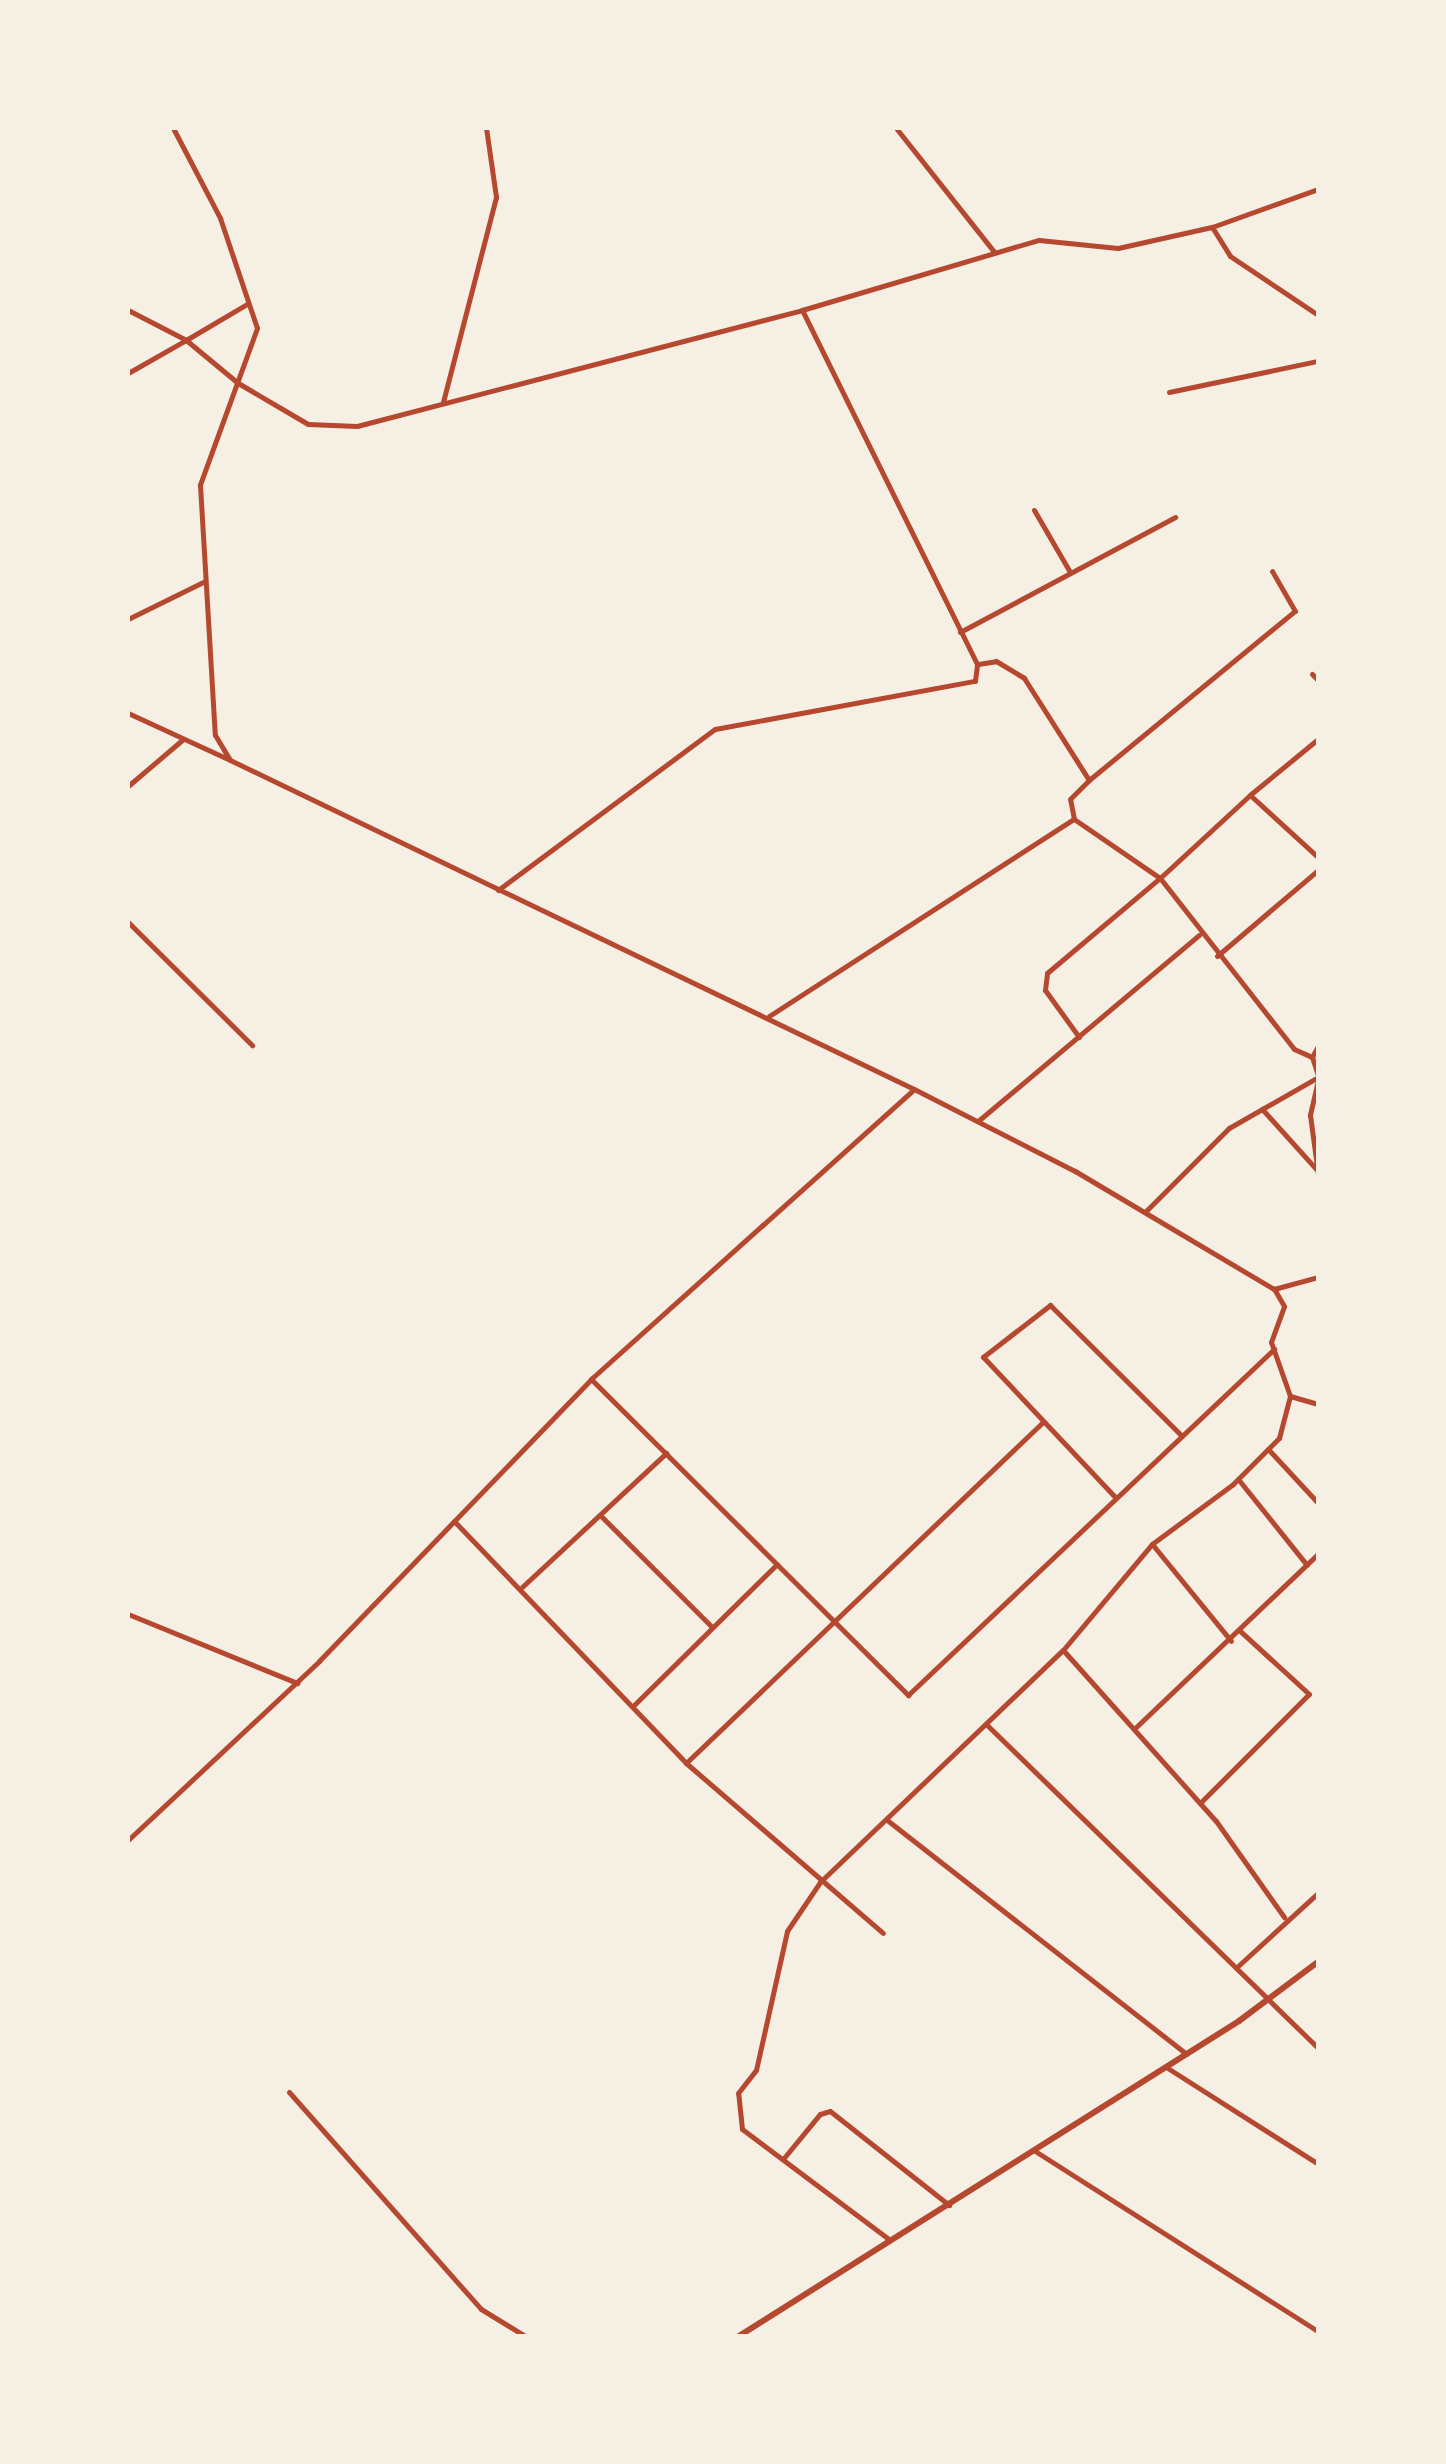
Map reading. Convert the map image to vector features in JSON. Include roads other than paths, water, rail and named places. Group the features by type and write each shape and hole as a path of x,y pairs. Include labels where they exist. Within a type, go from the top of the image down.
{"street":[{"path":"172,128 220,218 256,328 200,485 215,735 230,760"},
{"path":"442,404 496,197 486,128"},
{"path":"896,128 995,254"},
{"path":"128,310 186,340 238,383 308,424 357,426 802,310 1039,240 1118,248 1212,228 1318,189"},
{"path":"1212,228 1230,256 1318,316"},
{"path":"128,373 248,303"},
{"path":"498,890 715,729 976,681 978,664 802,310"},
{"path":"1169,392 1318,361"},
{"path":"1034,510 1070,572"},
{"path":"960,632 1175,516"},
{"path":"1272,572 1295,611 1070,799 1074,819 1160,878 1199,936 1294,1049 1312,1058"},
{"path":"128,619 204,581"},
{"path":"978,664 996,662 1024,678 1089,780"},
{"path":"1312,674 1318,680"},
{"path":"128,712 769,1016 978,1121 1145,1212 1274,1289 1284,1306 1274,1349 1290,1396 1279,1438 1238,1480 1152,1544 1063,1650 820,1882 787,1932 756,2070 738,2093 742,2128 892,2242"},
{"path":"1079,1036 1045,990 1048,972 1318,739"},
{"path":"128,786 182,740"},
{"path":"1250,795 1318,856"},
{"path":"769,1016 1074,819"},
{"path":"1217,956 1318,870"},
{"path":"128,922 252,1045"},
{"path":"978,1121 1199,936"},
{"path":"1318,1046 1312,1058 1318,1077 1310,1115 1318,1172"},
{"path":"1145,1212 1229,1128 1318,1077"},
{"path":"128,1840 297,1683 592,1379 914,1089"},
{"path":"1262,1109 1318,1172"},
{"path":"1274,1289 1318,1277"},
{"path":"1116,1498 983,1357 1050,1304 1182,1436"},
{"path":"592,1379 908,1695 1274,1349"},
{"path":"1290,1396 1318,1404"},
{"path":"686,1763 832,1618 1044,1422"},
{"path":"1268,1449 1318,1502"},
{"path":"522,1587 666,1453"},
{"path":"1238,1480 1307,1565"},
{"path":"601,1516 712,1627"},
{"path":"454,1522 522,1587 686,1763 884,1933"},
{"path":"1152,1544 1231,1641"},
{"path":"1134,1729 1241,1632 1318,1554"},
{"path":"633,1706 777,1564"},
{"path":"128,1614 297,1683"},
{"path":"1200,1803 1309,1694 1241,1632"},
{"path":"1063,1650 1200,1803 1284,1917"},
{"path":"986,1724 1318,2048"},
{"path":"887,1820 1186,2054"},
{"path":"1238,1966 1284,1917 1318,1893"},
{"path":"739,2336 1270,2000 1318,1962"},
{"path":"1166,2067 1318,2164"},
{"path":"289,2092 481,2309 525,2336"},
{"path":"782,2159 820,2114 830,2111 949,2206"},
{"path":"1035,2151 1318,2331"}]}
